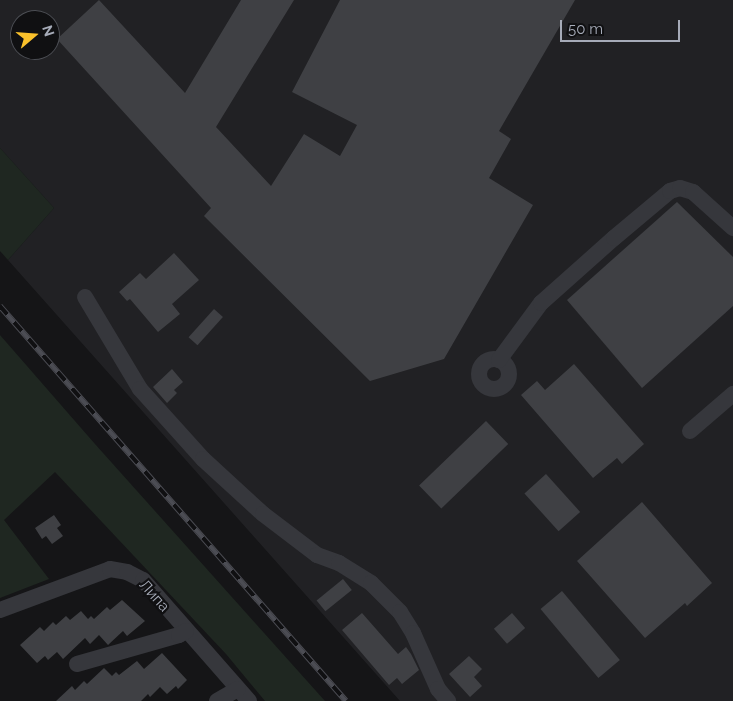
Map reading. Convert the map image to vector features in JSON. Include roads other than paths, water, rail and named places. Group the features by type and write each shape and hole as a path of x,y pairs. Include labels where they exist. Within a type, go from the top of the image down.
{"street":[{"path":"499,360 541,303 670,191 680,188 693,192 733,228"},
{"path":"85,297 140,389 203,459 263,514 317,555 338,563 371,583 400,612 413,633 438,689 448,701"},
{"path":"690,431 733,394"},
{"name":"Липа","path":"0,610 110,569 127,572 143,580 249,701"},
{"path":"77,664 179,635 186,631"},
{"path":"217,701 238,689"}],"railway":[{"path":"0,306 346,701"}]}
